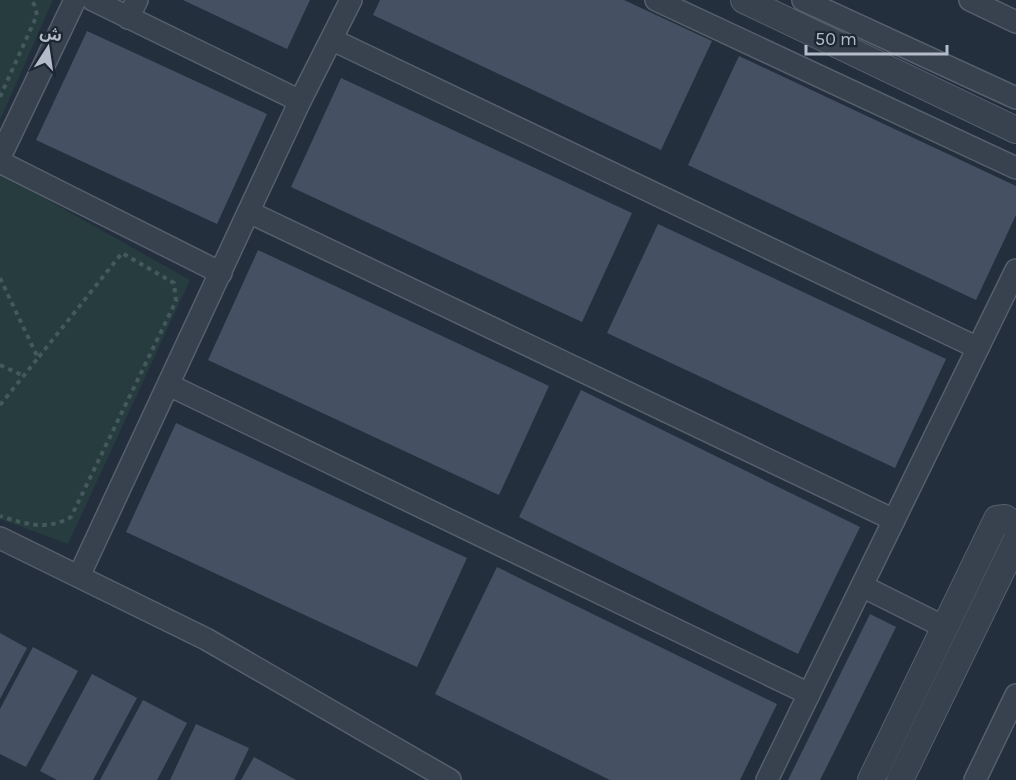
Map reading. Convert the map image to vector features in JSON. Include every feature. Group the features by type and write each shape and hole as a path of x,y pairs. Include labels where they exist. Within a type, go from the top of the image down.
{"street":[{"path":"0,157 75,0"},
{"path":"93,0 133,9 300,101"},
{"path":"79,576 300,101 333,40 351,0"},
{"path":"656,0 1016,168"},
{"path":"744,0 1016,130"},
{"path":"803,0 1016,98"},
{"path":"970,0 1016,22"},
{"path":"333,40 978,348"},
{"path":"0,162 221,273"},
{"path":"249,212 894,520"},
{"path":"767,780 1016,270"},
{"path":"169,385 809,694"},
{"path":"871,780 997,519 1005,518 1016,526"},
{"path":"0,538 206,639 450,780"},
{"path":"900,780 1016,541"},
{"path":"862,586 944,627"},
{"path":"975,780 1016,695"}],"path":[{"path":"0,97 37,15 34,4 29,0"},
{"path":"0,405 122,253 174,283 176,301 71,517 58,524 32,526 0,516"},
{"path":"0,278 38,358"},
{"path":"0,291 5,288"},
{"path":"0,365 24,376"}],"green space":[{"path":"0,0 53,0 0,120"},
{"path":"0,173 190,280 68,544 0,519"}],"building":[{"path":"183,0 310,0 287,49"},
{"path":"380,0 624,0 712,41 661,150 373,15"},
{"path":"87,31 267,114 217,224 36,140"},
{"path":"739,56 1016,186 1016,215 976,300 688,165"},
{"path":"341,78 632,213 582,322 291,187"},
{"path":"658,224 946,359 895,468 607,333"},
{"path":"258,250 549,386 499,495 208,360"},
{"path":"581,390 860,527 798,654 519,517"},
{"path":"176,423 467,558 417,667 126,532"},
{"path":"497,567 777,704 740,780 610,780 435,694"},
{"path":"870,614 896,627 820,780 788,780"},
{"path":"0,633 27,648 0,699"},
{"path":"33,647 78,671 26,767 0,754 0,709"},
{"path":"92,674 137,698 93,780 57,780 40,771"},
{"path":"143,700 187,723 157,780 100,780"},
{"path":"196,724 249,748 234,780 170,780"},
{"path":"254,757 296,780 241,780"}]}
